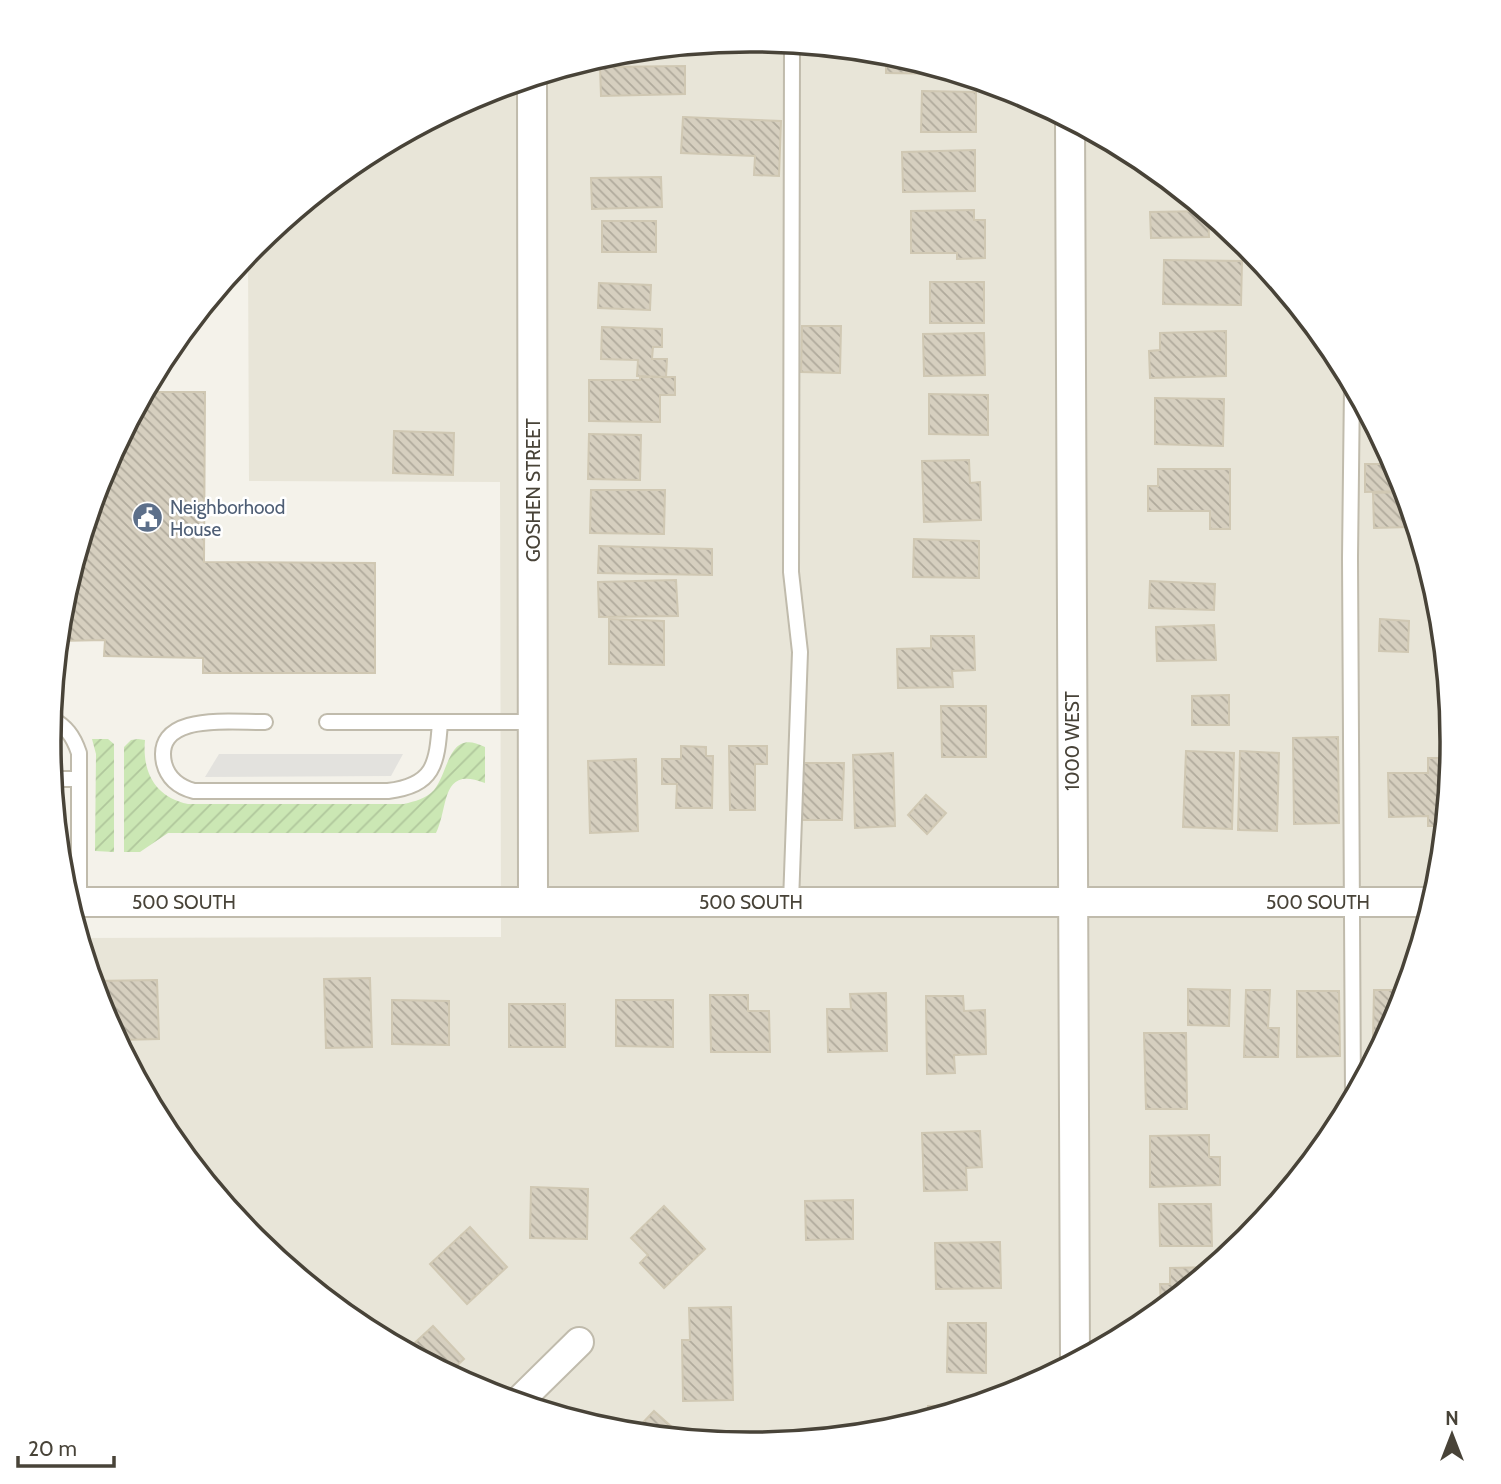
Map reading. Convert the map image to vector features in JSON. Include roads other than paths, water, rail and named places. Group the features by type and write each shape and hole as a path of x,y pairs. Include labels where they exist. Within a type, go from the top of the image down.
{"street":[{"name":"GOSHEN STREET","path":"532,88 533,902"},
{"name":"1000 WEST","path":"1070,132 1075,1350"},
{"name":"500 SOUTH","path":"80,902 1421,902"},
{"path":"526,1394 579,1342"}],"lane":[{"path":"790,902 800,652 791,572 792,54"},
{"path":"1352,404 1353,1078"},
{"path":"265,722 190,723 178,728 168,737 163,754 165,766 181,787 194,791 405,789 423,781 431,770 439,739 440,722"},
{"path":"327,722 533,722"},
{"path":"61,725 74,738 79,752 75,881"},
{"path":"62,779 79,779"}],"place":[{"name":"Neighborhood House","path":"147,518"}]}
